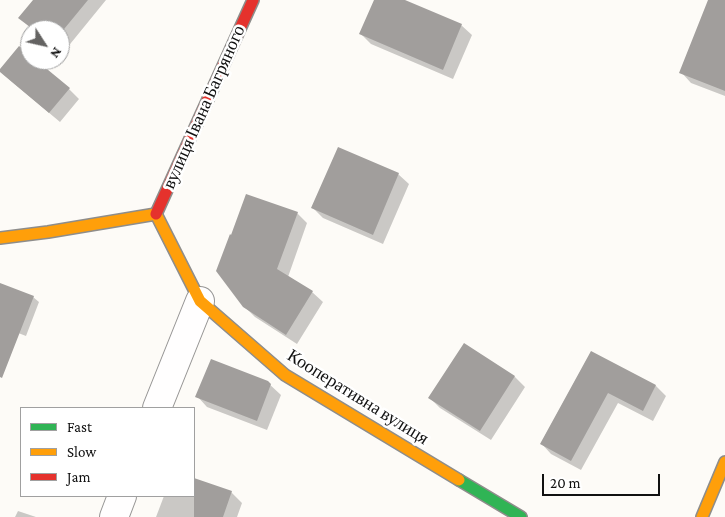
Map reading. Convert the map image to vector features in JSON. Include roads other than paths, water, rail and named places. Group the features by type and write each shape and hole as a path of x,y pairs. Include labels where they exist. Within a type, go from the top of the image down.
{"street":[{"name":"вулиця Івана Багряного","path":"156,214 253,0"},
{"path":"0,238 156,214"},
{"name":"Кооперативна вулиця","path":"156,214 200,301 285,375 521,517"},
{"path":"157,407 200,301"},
{"path":"702,517 725,462"},
{"path":"114,517 122,497"}]}
